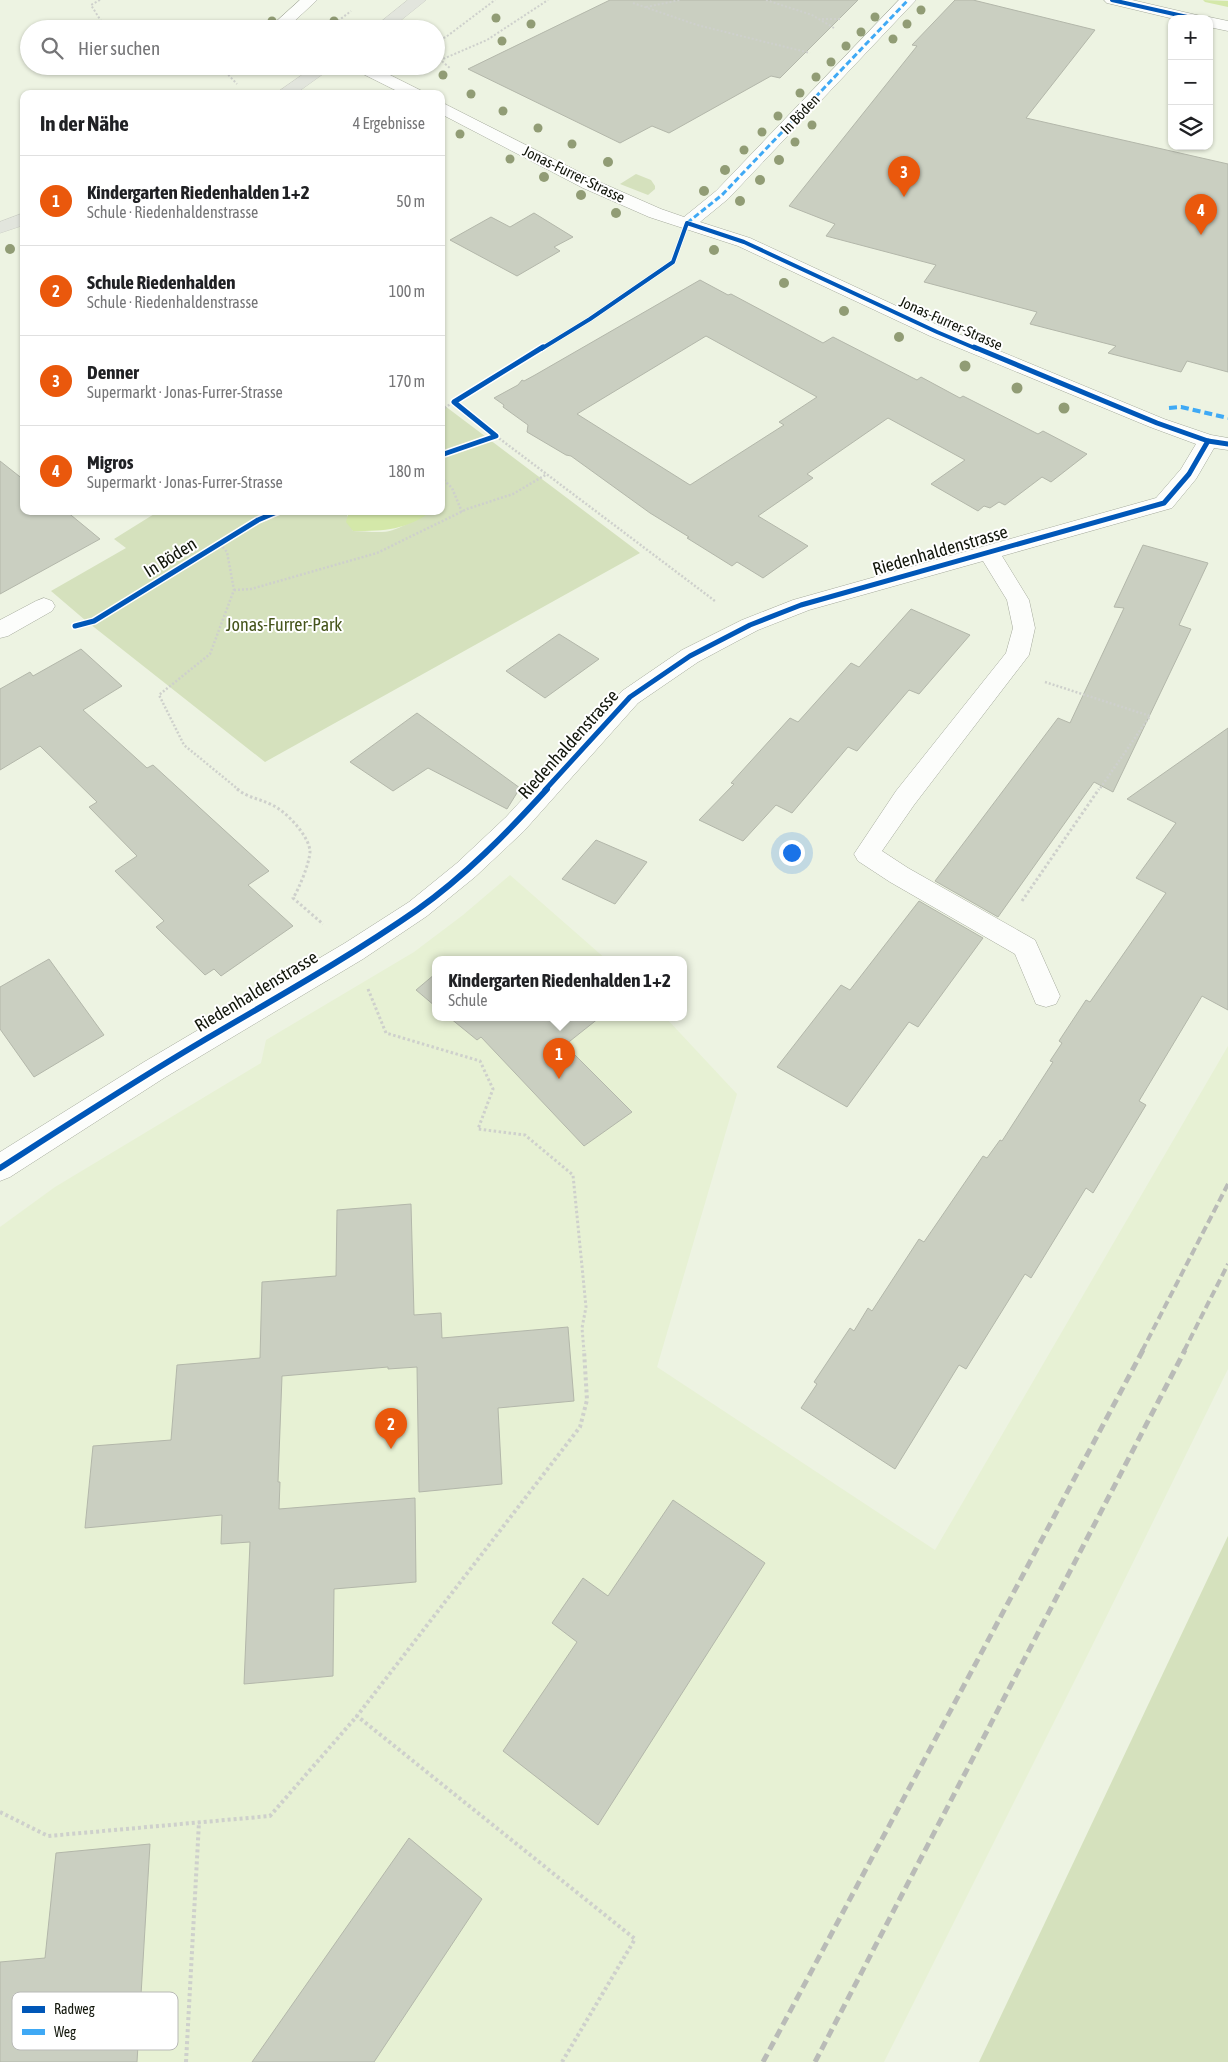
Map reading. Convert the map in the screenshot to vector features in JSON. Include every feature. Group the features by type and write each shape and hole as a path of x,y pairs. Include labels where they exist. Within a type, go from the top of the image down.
{"main road":[{"path":"392,20 418,0"},
{"path":"289,90 312,75"},
{"path":"0,228 20,220"}],"street":[{"path":"286,20 309,0"},
{"name":"In Böden","path":"687,223 722,195 908,0"},
{"path":"1112,0 1178,15"},
{"path":"1213,23 1228,26"},
{"path":"377,75 408,90"},
{"name":"Jonas-Furrer-Strasse","path":"445,109 589,184 655,213 744,242 937,332 1157,423 1218,442"},
{"name":"Riedenhaldenstrasse","path":"0,1168 162,1065 354,951 418,909 466,870 515,824 630,697 690,656 750,625 801,605 1164,503 1218,442"},
{"name":"Riedenhaldenstrasse","path":"989,552 1018,600 1024,628 1017,656 905,798 868,854 899,875 1026,947 1046,996"},
{"path":"0,630 44,606"}],"path":[{"path":"100,0 91,5 100,20"},
{"path":"445,37 496,0"},
{"path":"445,58 487,40 548,0"},
{"path":"646,7 680,0"},
{"path":"766,0 821,19 830,23 836,30"},
{"path":"633,3 697,25 818,55"},
{"path":"445,64 451,69"},
{"path":"229,75 237,84"},
{"path":"445,408 550,344"},
{"path":"454,402 496,436 722,606"},
{"path":"445,454 496,436"},
{"path":"234,590 251,589 377,553 462,512 513,494 547,474"},
{"path":"445,481 452,488 462,512"},
{"path":"258,520 266,515"},
{"path":"220,544 227,552 234,590 210,654 159,694 184,745 247,797 273,805 300,826 310,851 300,888 293,898 327,928"},
{"path":"1000,932 1150,716 1006,669"},
{"path":"0,1812 48,1836 270,1816 357,1716 580,1427 587,1400 582,1328 586,1307 573,1175 525,1135 478,1129 493,1089 480,1061 386,1033 366,986"},
{"path":"357,1716 635,1939 562,2062"},
{"path":"186,2062 199,1822"}],"shaded area":[{"path":"348,515 426,515 404,526 376,531 353,531 346,522"},
{"path":"510,875 602,956 432,956 432,1021 669,1021 737,1094 657,1367 935,1550 1228,1046 1228,1369 884,2062 0,2062 0,1227 55,1187 261,1063 266,1040 414,952 463,915"}],"green space":[{"path":"636,174 651,180 655,189 648,195 620,184"},
{"name":"Jonas-Furrer-Park","path":"445,406 640,553 265,762 51,591 126,548 114,539 153,515 347,515 353,531 379,532 399,528 423,516 445,515"},
{"path":"1228,1536 1228,2062 979,2062"}],"building":[{"path":"610,0 858,0 780,78 771,76 669,133 652,126 620,143 468,69"},
{"path":"955,0 973,0 1095,30 1026,118 1228,164 1228,372 1187,361 1181,372 1108,353 1116,346 1030,324 1037,312 924,282 936,265 826,236 835,224 789,206 917,46 912,45"},
{"path":"534,213 573,237 554,247 560,251 517,276 450,240 491,217 510,227"},
{"path":"700,280 728,295 731,294 823,343 833,337 917,380 921,377 960,398 963,396 1038,434 1043,431 1087,454 1051,482 1042,477 1005,505 999,502 990,508 984,506 978,511 931,484 965,460 888,418 807,474 813,478 758,516 808,546 763,578 737,562 732,566 650,513 571,456 566,455 527,432 528,425 494,398 518,385 522,380 524,381","holes":["706,336 817,397 779,422 784,425 690,485 577,414"]},
{"path":"0,461 20,477 20,515 71,515 100,539 0,594"},
{"path":"1143,545 1208,563 1179,625 1191,629 1113,792 1094,782 998,917 935,881 1058,718 1070,723 1124,608 1114,607"},
{"path":"911,609 970,635 919,694 909,690 857,751 848,747 792,813 776,805 743,841 699,820 734,784 731,783 790,718 798,722 851,663 859,667"},
{"path":"559,634 599,659 545,698 506,671"},
{"path":"81,649 122,686 83,710 147,768 153,765 269,871 248,885 293,926 221,976 214,969 205,975 156,927 164,921 115,871 137,856 89,807 97,802 40,746 0,770 0,689 30,672 33,676"},
{"path":"417,713 520,788 507,809 428,768 393,791 350,762"},
{"path":"1228,728 1228,1010 1202,996 1139,1101 1146,1105 1093,1193 1086,1188 1031,1278 1025,1274 966,1369 959,1365 895,1469 801,1408 817,1384 814,1382 850,1328 854,1331 868,1308 872,1311 919,1239 924,1242 983,1156 987,1158 1000,1140 1002,1141 1053,1062 1050,1061 1062,1043 1059,1041 1086,1000 1090,1002 1166,893 1136,878 1176,823 1127,799"},
{"path":"596,840 647,862 615,904 562,879"},
{"path":"919,901 983,938 918,1027 909,1022 847,1107 777,1067 841,985 850,990"},
{"path":"49,959 104,1035 34,1077 0,1029 0,987"},
{"path":"432,977 432,1003 416,990"},
{"path":"454,1021 595,1021 565,1045 632,1112 584,1146 481,1037 477,1040"},
{"path":"411,1204 414,1315 441,1313 442,1338 568,1327 574,1401 498,1408 502,1484 419,1492 417,1367 388,1369 388,1367 282,1376 278,1482 280,1482 279,1509 415,1498 416,1582 334,1589 333,1676 244,1684 250,1542 221,1544 222,1515 85,1528 93,1446 171,1440 177,1365 260,1358 262,1282 336,1276 337,1210"},
{"path":"673,1500 765,1563 598,1825 503,1751 577,1642 552,1623 583,1578 608,1596"},
{"path":"409,1838 482,1899 374,2062 252,2062"},
{"path":"150,1844 141,1992 12,1992 12,2050 138,2050 137,2062 0,2062 0,1962 45,1958 56,1853"}],"waterway":[{"path":"1208,0 1228,4"}],"railway":[{"path":"1142,1351 1228,1184"},
{"path":"1184,1351 1228,1264"},
{"path":"763,2062 1143,1350"},
{"path":"815,2062 1185,1350"}],"marked path":[{"path":"687,223 722,195 908,0"},
{"path":"1169,408 1181,407 1228,418"}],"cycle path":[{"path":"1112,0 1178,15"},
{"path":"445,454 496,436 454,402 590,319 673,262 687,223 744,242 937,332 1157,423 1208,441 1228,444"},
{"path":"0,1168 154,1070 354,951 418,909 466,870 515,824 630,697 690,656 750,625 801,605 1164,503 1189,474 1208,441"},
{"path":"75,626 94,621 258,520 270,515"}],"place":[{"name":"Denner","path":"904,197"},
{"name":"Migros","path":"1201,235"},
{"name":"Kindergarten Riedenhalden 1+2","path":"559,1079"},
{"name":"Schule Riedenhalden","path":"391,1449"}]}
